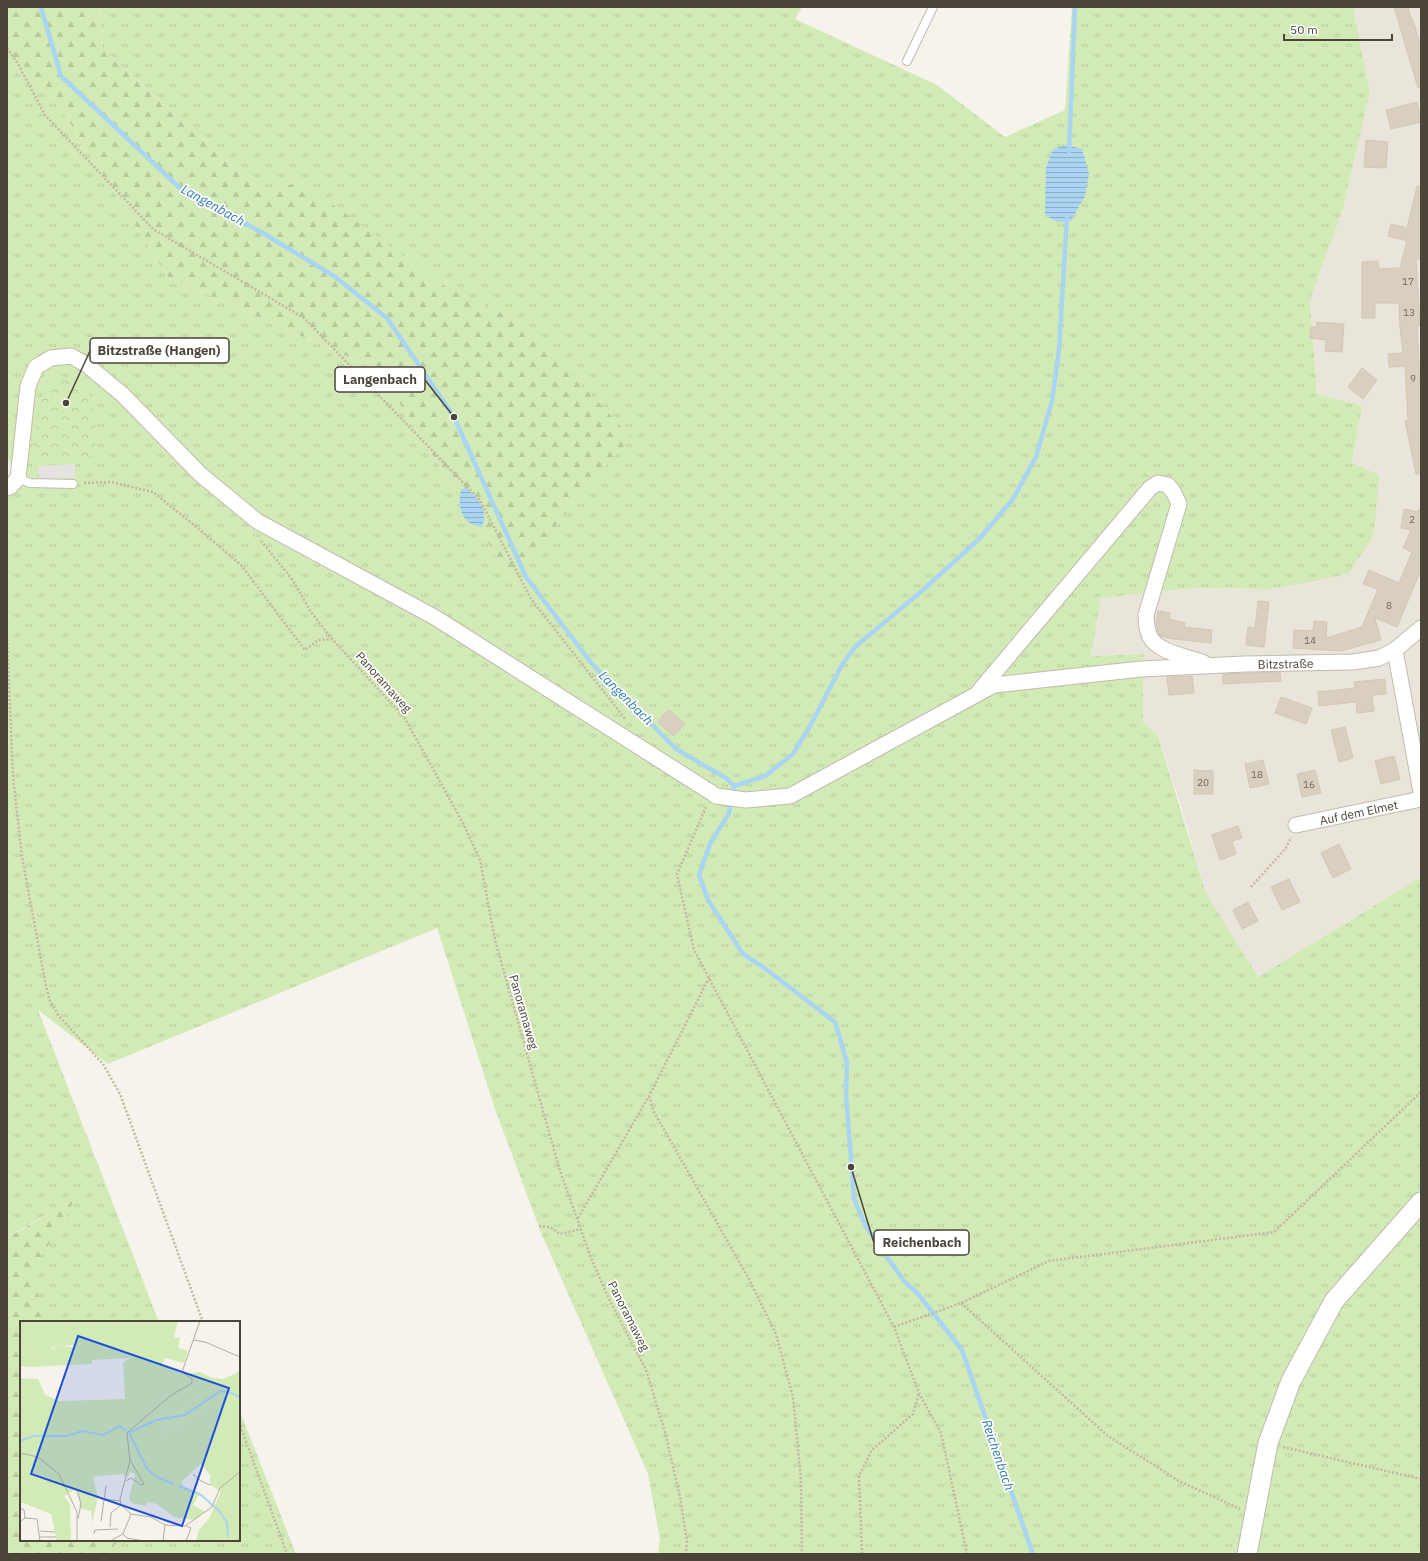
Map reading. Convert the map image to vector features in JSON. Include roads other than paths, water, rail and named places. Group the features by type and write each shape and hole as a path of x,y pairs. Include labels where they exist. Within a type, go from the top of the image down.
{"street":[{"name":"Bitzstraße","path":"13,483 28,386 36,367 51,358 71,356 87,365 123,395 200,474 257,522 436,618 714,795 746,800 790,796 994,685 1141,669 1212,665 1353,662 1379,658 1395,650 1421,628"},
{"path":"975,696 1150,488 1158,483 1168,485 1179,504 1146,615 1150,637 1159,648 1212,665"},
{"path":"1395,650 1421,792"},
{"name":"Auf dem Elmet","path":"1296,825 1421,799"},
{"path":"1247,1554 1253,1515 1268,1443 1291,1381 1334,1300 1404,1219 1421,1202"}],"lane":[{"path":"908,61 933,7"},
{"path":"13,483 73,484"}],"water":[{"path":"1067,145 1082,149 1089,174 1085,196 1071,221 1057,222 1045,215 1046,168 1053,149"},
{"path":"466,487 478,500 483,509 484,520 482,527 475,526 470,523 462,514 460,503 461,490"}],"waterway":[{"name":"Langenbach","path":"41,7 61,76 181,189 261,232 334,276 387,318 454,417 526,577 592,664 676,749 726,778 734,786"},
{"path":"1069,151 1075,7"},
{"path":"734,786 765,776 793,754 810,726 842,665 855,647 923,590 980,538 1013,499 1036,457 1052,401 1059,350 1067,217"},
{"name":"Reichenbach","path":"734,786 729,813 710,844 699,875 708,900 743,954 763,967 835,1022 847,1063 846,1094 854,1198 865,1225 904,1281 919,1295 962,1350 1033,1554"}],"place":[{"name":"Bitzstraße (Hangen)","path":"66,403"},
{"name":"Langenbach","path":"454,417"},
{"name":"Reichenbach","path":"851,1167"}]}
